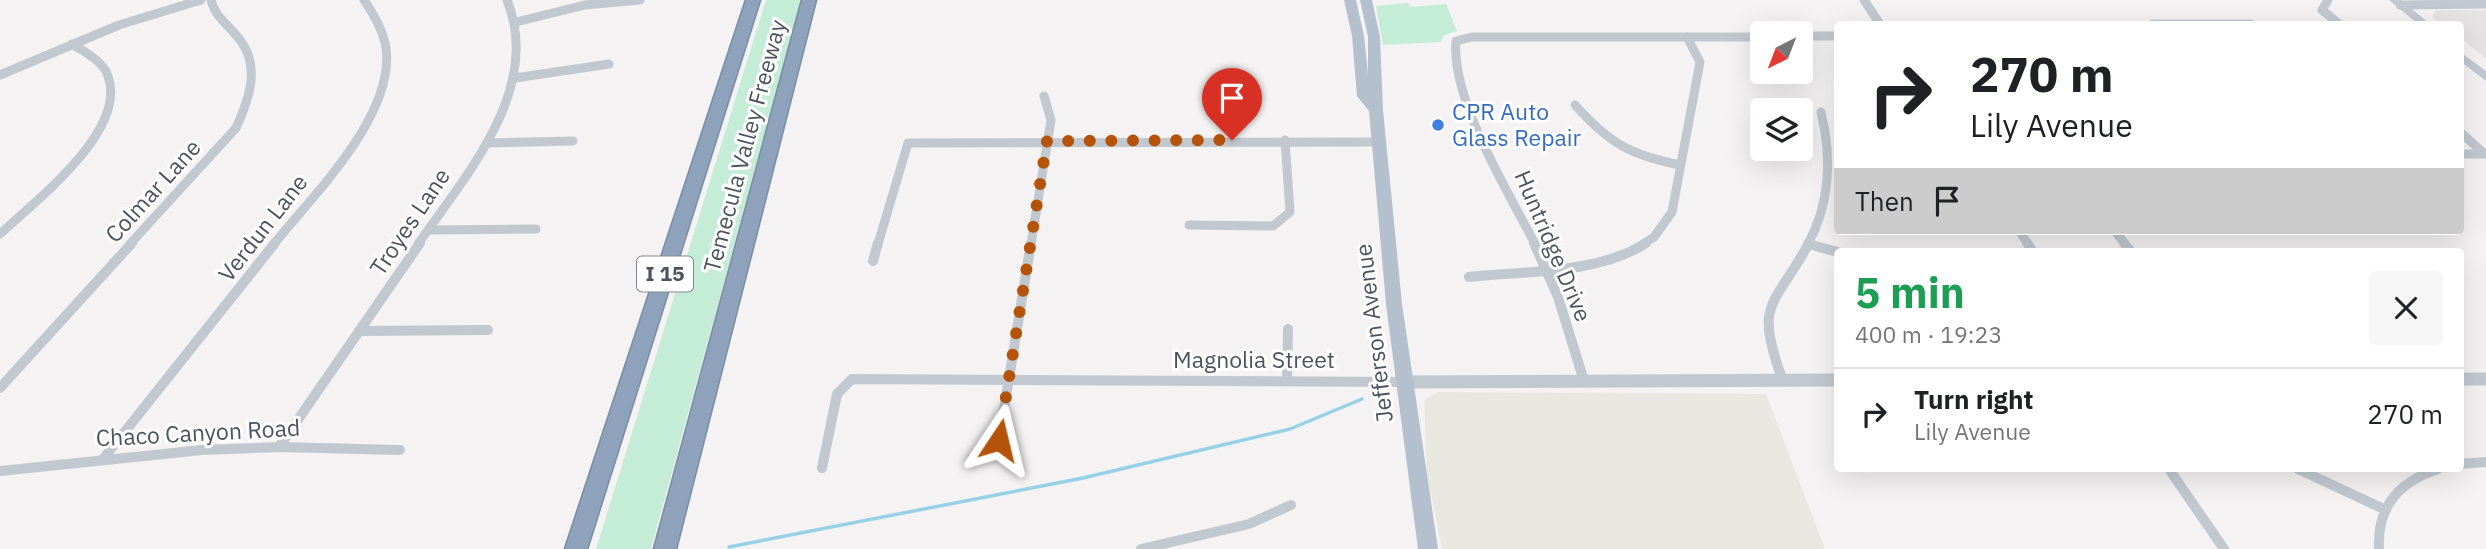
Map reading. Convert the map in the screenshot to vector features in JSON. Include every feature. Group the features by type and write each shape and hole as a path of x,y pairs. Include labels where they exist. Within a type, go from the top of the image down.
{"highway":[{"name":"Temecula Valley Freeway","path":"576,549 753,0"},
{"name":"Temecula Valley Freeway","path":"665,549 809,0"}],"main road":[{"name":"Jefferson Avenue","path":"1350,0 1358,36 1364,96 1376,110"},
{"name":"Jefferson Avenue","path":"1366,0 1374,37 1376,110 1394,304 1428,549"},
{"path":"2397,2 2420,21"},
{"path":"2464,58 2486,76"}],"street":[{"path":"0,75 142,17 201,0"},
{"name":"Colmar Lane","path":"0,388 236,128 249,100 253,66 249,52 213,13 211,0"},
{"name":"Verdun Lane","path":"103,459 362,134 379,98 387,64 386,35 364,0"},
{"name":"Troyes Lane","path":"279,447 488,143 515,78 516,22 507,0"},
{"path":"516,22 585,5 640,0"},
{"path":"1864,0 1879,21"},
{"path":"2328,0 2322,10 2335,21"},
{"path":"2397,2 2486,4"},
{"path":"1813,36 1834,36"},
{"name":"Huntridge Drive","path":"1584,381 1546,268 1471,114 1452,50 1456,41 1472,37 1687,37"},
{"path":"1469,277 1595,264 1629,254 1654,237 1672,212 1680,183 1680,165 1700,62 1687,37 1750,37"},
{"path":"0,234 86,151 111,104 112,85 108,76 87,53 72,44"},
{"path":"515,78 609,64"},
{"path":"999,440 1051,120 1044,96"},
{"path":"1575,105 1606,140 1629,152 1680,165"},
{"path":"1783,381 1770,348 1769,311 1777,291 1808,244 1824,207 1828,145 1821,112"},
{"path":"2464,136 2485,154"},
{"path":"1189,225 1273,226 1284,220 1290,212 1285,140"},
{"path":"873,261 908,143 1285,140 1381,142"},
{"path":"488,143 573,141"},
{"path":"2464,154 2485,154"},
{"path":"429,230 536,229"},
{"path":"1808,244 1834,251"},
{"path":"1287,329 1287,382"},
{"path":"359,331 488,331"},
{"name":"Magnolia Street","path":"822,468 836,394 852,379 1287,382 1834,380"},
{"path":"2464,379 2486,379"},
{"name":"Chaco Canyon Road","path":"0,471 202,450 279,447 400,450"},
{"path":"2464,464 2486,462"},
{"path":"2172,472 2224,549"},
{"path":"2304,472 2386,510"},
{"path":"2379,549 2378,525 2394,495 2424,472"},
{"path":"1141,549 1203,543 1290,505"}],"shaded area":[{"path":"2436,10 2486,10 2486,59 2464,41 2464,21 2438,21 2432,17"},
{"path":"1438,392 1766,394 1825,549 1442,549 1427,475 1424,400"}],"green space":[{"path":"766,0 801,0 651,549 596,549"},
{"path":"1408,3 1410,7 1446,4 1457,31 1445,35 1440,42 1383,45 1376,6"}],"waterway":[{"path":"729,547 1083,478 1290,429 1362,399"}],"place":[{"name":"CPR Auto Glass Repair","path":"1438,125"}],"route":[{"path":"999,440 1047,141 1232,140"}]}
